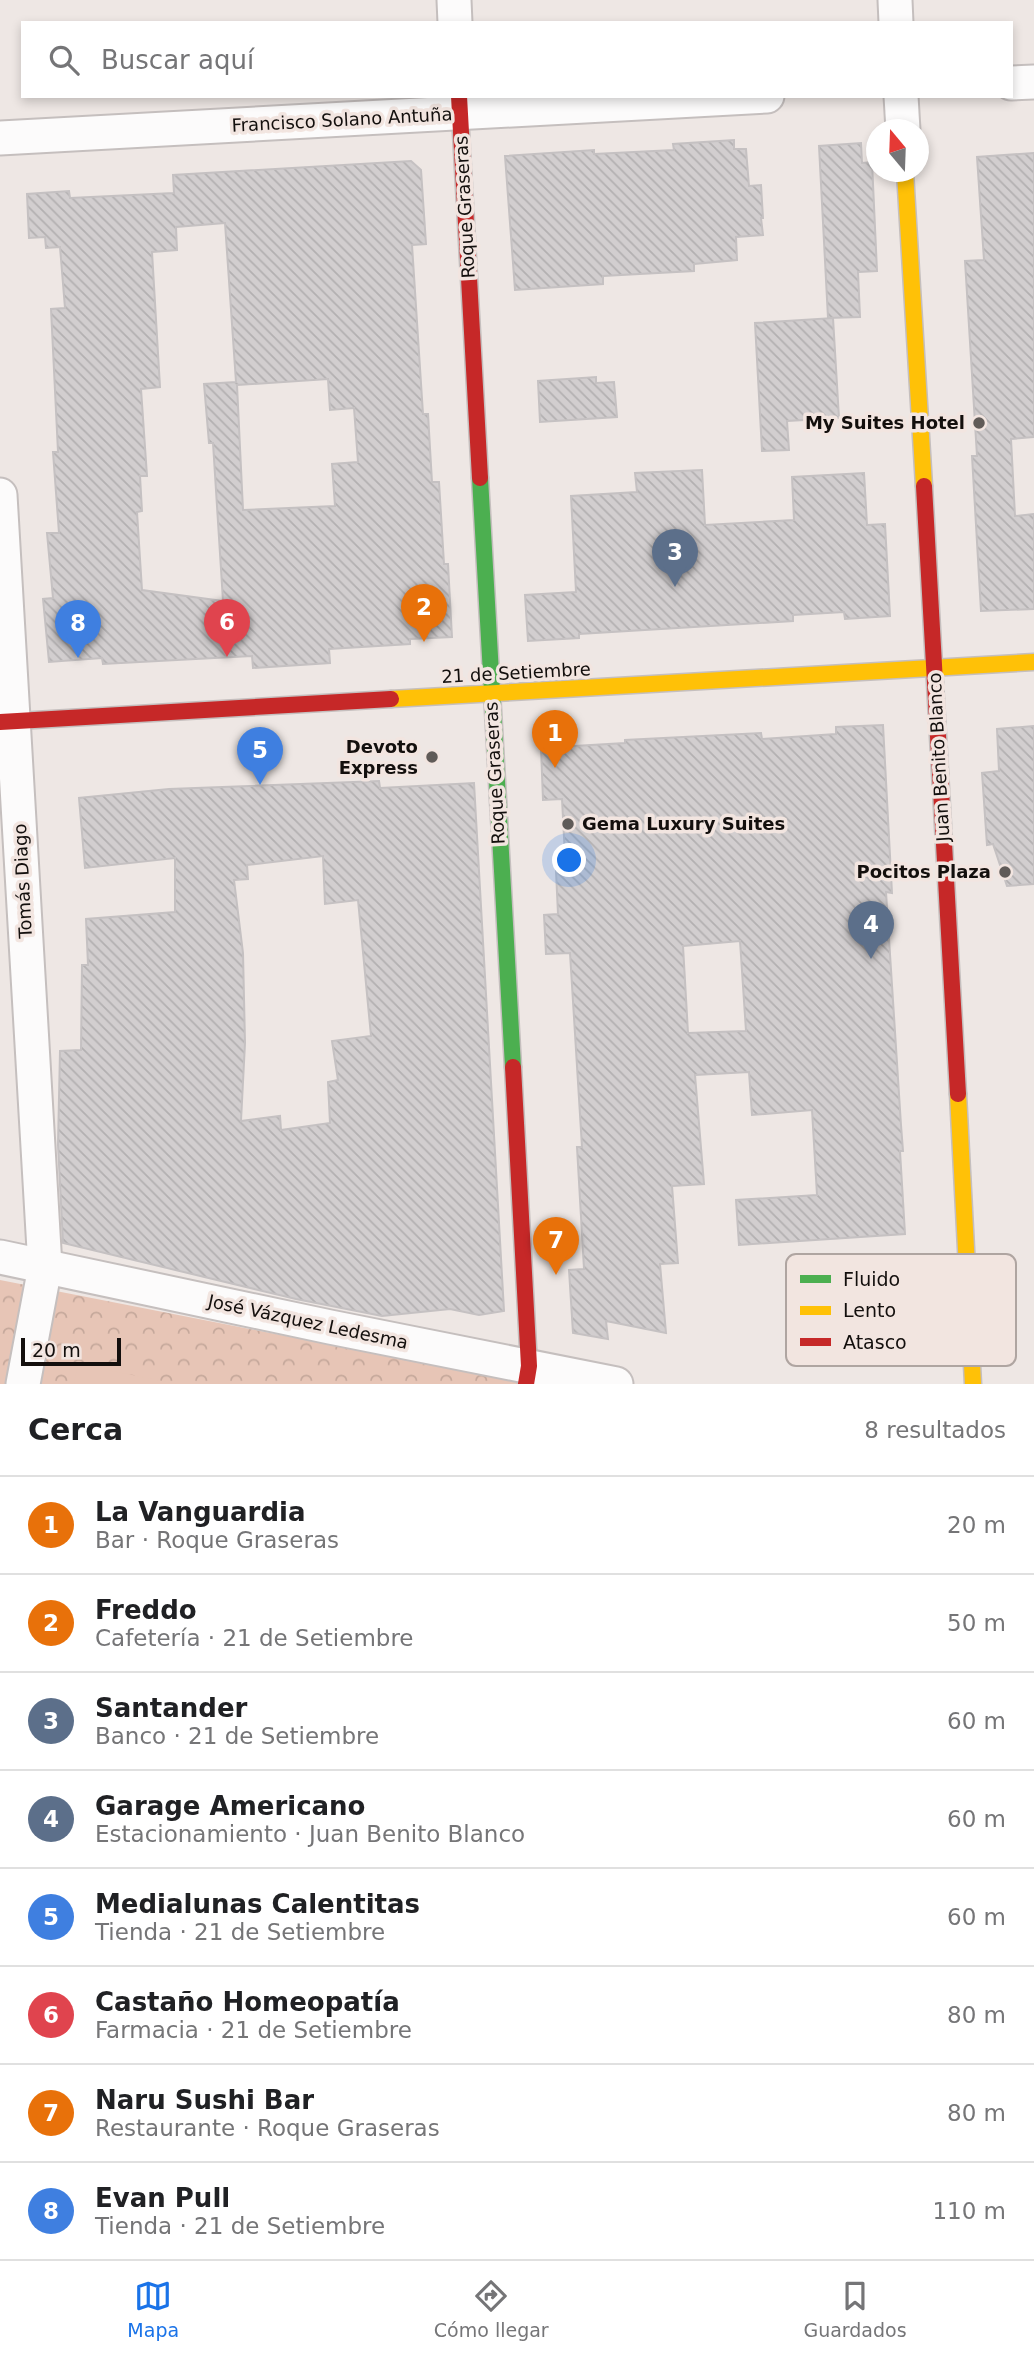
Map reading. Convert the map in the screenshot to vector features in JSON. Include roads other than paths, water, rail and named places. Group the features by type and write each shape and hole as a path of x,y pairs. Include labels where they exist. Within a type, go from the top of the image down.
{"street":[{"path":"454,0 455,21"},
{"path":"895,0 896,21"},
{"path":"1013,83 1034,82"},
{"name":"Francisco Solano Antuña","path":"0,138 459,105 699,98"},
{"path":"901,98 902,119"},
{"name":"Roque Graseras","path":"459,105 528,1375"},
{"name":"Juan Benito Blanco","path":"906,182 966,1254"},
{"name":"Tomás Diago","path":"0,495 7,722 45,1266 23,1384"},
{"name":"21 de Setiembre","path":"7,722 1034,662"},
{"name":"José Vázquez Ledesma","path":"0,1257 330,1327 528,1375 616,1384"},
{"name":"Juan Benito Blanco","path":"972,1366 973,1384"}],"place":[{"name":"My Suites Hotel","path":"979,423"},
{"name":"Santander","path":"675,587"},
{"name":"Freddo","path":"424,642"},
{"name":"Castaño Homeopatía","path":"227,657"},
{"name":"Evan Pull","path":"78,658"},
{"name":"Devoto Express","path":"432,757"},
{"name":"La Vanguardia","path":"555,768"},
{"name":"Medialunas Calentitas","path":"260,785"},
{"name":"Gema Luxury Suites","path":"568,824"},
{"name":"Pocitos Plaza","path":"1005,872"},
{"name":"Garage Americano","path":"871,959"},
{"name":"Naru Sushi Bar","path":"556,1275"}]}
